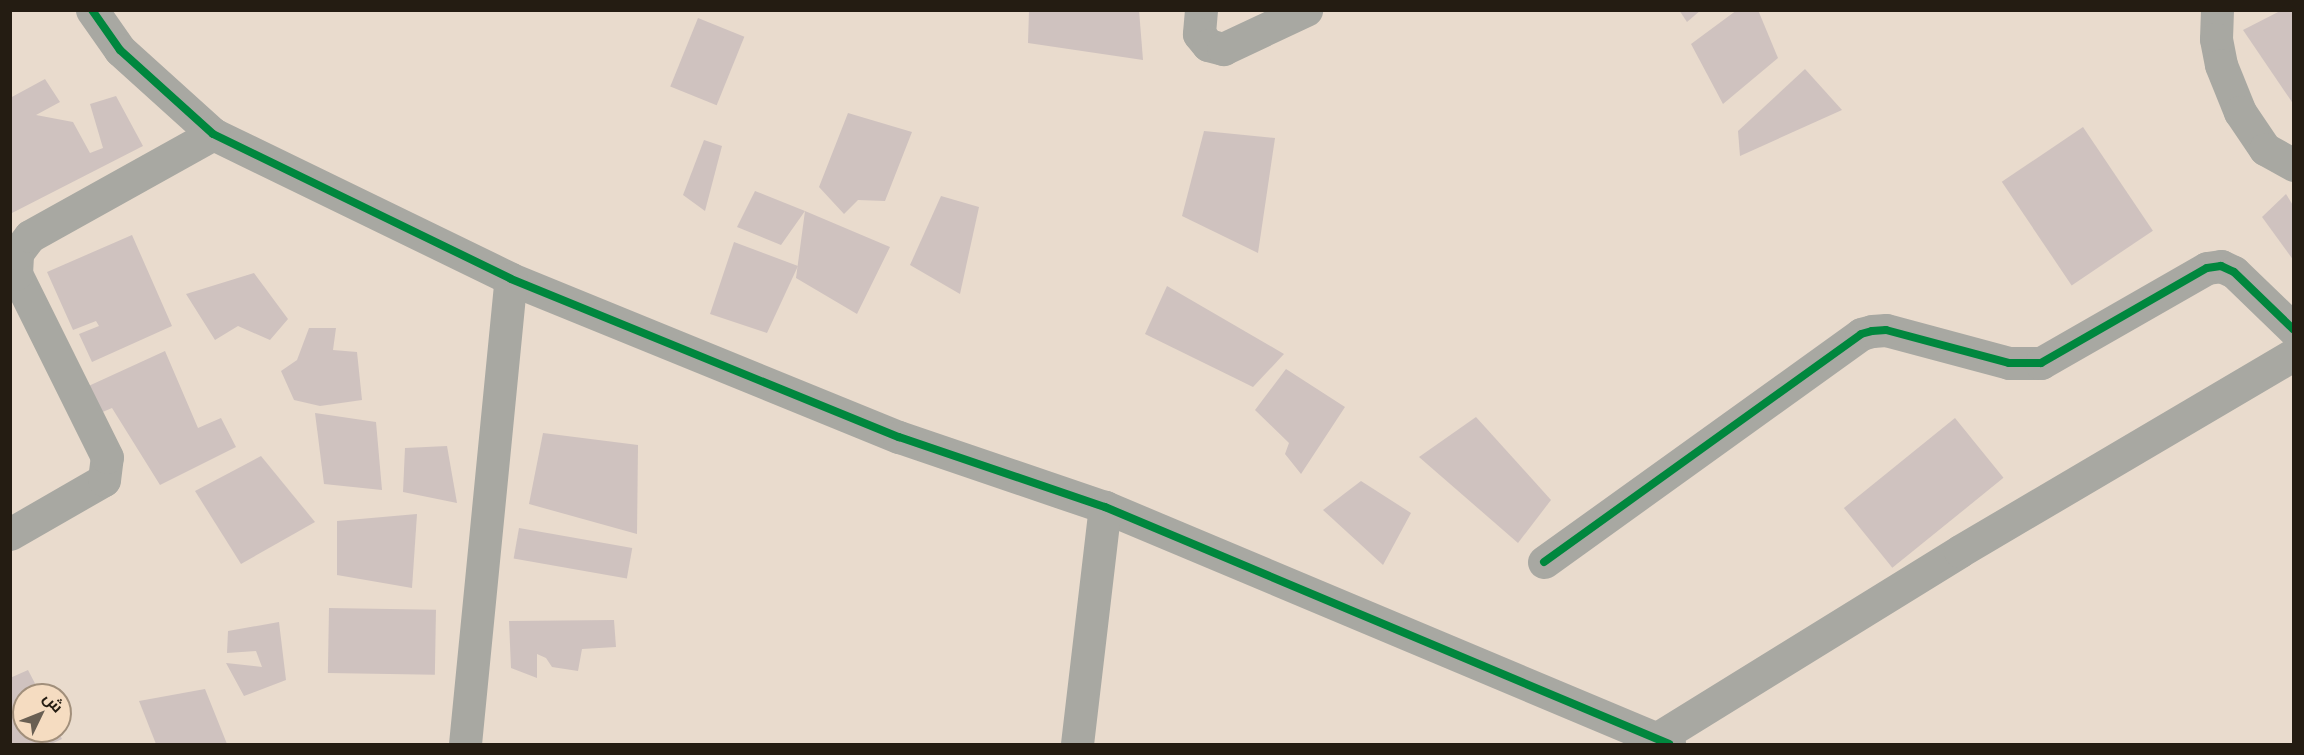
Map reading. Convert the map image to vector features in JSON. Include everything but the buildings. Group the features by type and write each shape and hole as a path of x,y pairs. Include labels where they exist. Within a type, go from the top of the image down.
{"street":[{"path":"92,10 120,50 213,135 512,279 898,437 1105,507 1662,742 1960,551 2294,354"},
{"path":"1201,10 1199,34 1208,45 1223,49 1306,10"},
{"path":"2217,10 2216,39 2221,64 2240,112 2265,149 2294,165"},
{"path":"10,534 104,480 107,457 16,274 17,253 30,236 213,135"},
{"path":"1544,562 1861,334 1886,330 2009,363 2041,363 2212,267 2234,272 2294,330"},
{"path":"465,744 512,279"},
{"path":"1077,744 1105,507"}],"cycle path":[{"path":"92,10 120,50 213,134 511,279 899,437 1105,507 1669,744"},
{"path":"1544,562 1861,334 1886,330 2009,363 2041,363 2207,268 2221,266 2234,272 2294,330"}]}
